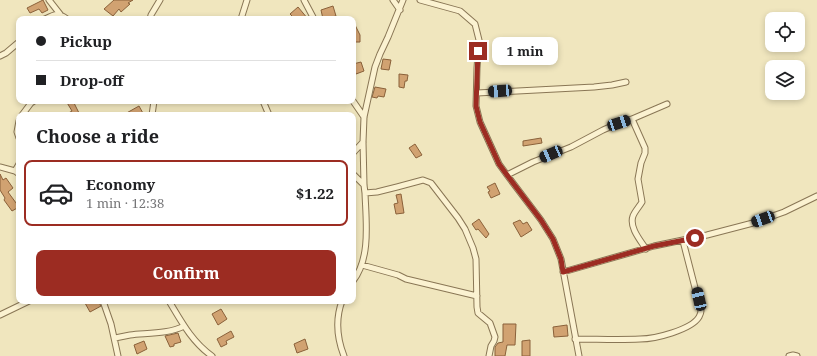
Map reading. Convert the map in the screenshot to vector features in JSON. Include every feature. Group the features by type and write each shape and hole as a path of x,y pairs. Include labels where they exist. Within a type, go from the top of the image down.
{"street":[{"path":"49,0 63,16"},
{"path":"151,16 160,0"},
{"path":"243,16 246,0"},
{"path":"304,0 312,16"},
{"path":"393,0 400,10"},
{"path":"356,277 362,265 365,252 366,193 364,185 364,117 375,67 403,0"},
{"path":"420,0 460,11 475,24 479,40 476,106 480,122 499,164 541,220 553,239 561,259 579,356"},
{"path":"53,16 60,14"},
{"path":"0,56 16,45"},
{"path":"477,93 594,87 626,82"},
{"path":"355,104 364,117"},
{"path":"507,175 532,162 619,123 667,104"},
{"path":"632,119 645,148 638,179 642,202 634,214 632,222 634,229 646,249"},
{"path":"356,150 363,142"},
{"path":"0,167 16,172"},
{"path":"356,177 364,185"},
{"path":"366,193 377,192 423,180 431,183 458,218 474,248 476,259 478,312 490,324 495,337 489,356"},
{"path":"563,272 654,246 684,241 753,223 784,212 817,196"},
{"path":"575,339 649,338 680,330 688,326 699,317 701,311 684,241"},
{"path":"362,265 406,279 477,296"},
{"path":"0,315 23,304"},
{"path":"104,304 118,356"},
{"path":"171,304 196,342 212,356"},
{"path":"341,304 338,315 337,328 344,356"},
{"path":"114,338 131,335 154,334 184,326"},
{"path":"790,356 797,356"}],"building":[{"path":"43,0 48,10 42,13 39,9 30,13 27,8"},
{"path":"114,0 133,0 128,3 130,4 121,12 119,9 113,16 104,9"},
{"path":"333,6 336,16 322,16 321,10"},
{"path":"298,7 306,16 292,16 290,14"},
{"path":"356,27 360,35 360,42 356,42"},
{"path":"383,59 391,60 389,70 381,69"},
{"path":"361,62 364,71 356,74 356,63"},
{"path":"399,74 408,75 404,88 399,87"},
{"path":"375,87 386,89 384,97 372,97"},
{"path":"68,104 74,104 78,112 70,112 72,111"},
{"path":"139,106 142,112 128,112"},
{"path":"541,138 542,143 523,146 523,141"},
{"path":"415,144 422,155 416,158 409,148"},
{"path":"0,174 3,180 6,178 13,188 8,192 16,203 16,209 12,211 4,200 5,198 0,190"},
{"path":"495,183 500,194 491,198 488,192 490,191 487,187"},
{"path":"401,194 404,213 396,214 394,204 398,203 396,195"},
{"path":"479,219 489,234 486,238 478,229 476,230 472,224"},
{"path":"520,220 523,224 527,222 532,230 521,237 513,223"},
{"path":"86,304 100,304 101,306 90,312"},
{"path":"221,309 227,319 218,325 212,314"},
{"path":"503,324 516,324 515,345 507,345 505,356 495,356 495,347 498,343 503,342"},
{"path":"567,325 568,336 554,337 553,327"},
{"path":"231,331 234,337 226,341 227,344 221,347 217,339"},
{"path":"178,333 181,342 170,347 165,336"},
{"path":"305,339 308,349 297,353 294,344"},
{"path":"530,340 530,356 522,356 522,341"},
{"path":"144,341 147,349 137,354 134,345"}],"route":[{"path":"478,51 476,106 480,122 499,164 541,220 553,239 561,259 563,272 654,246 695,238"}]}
